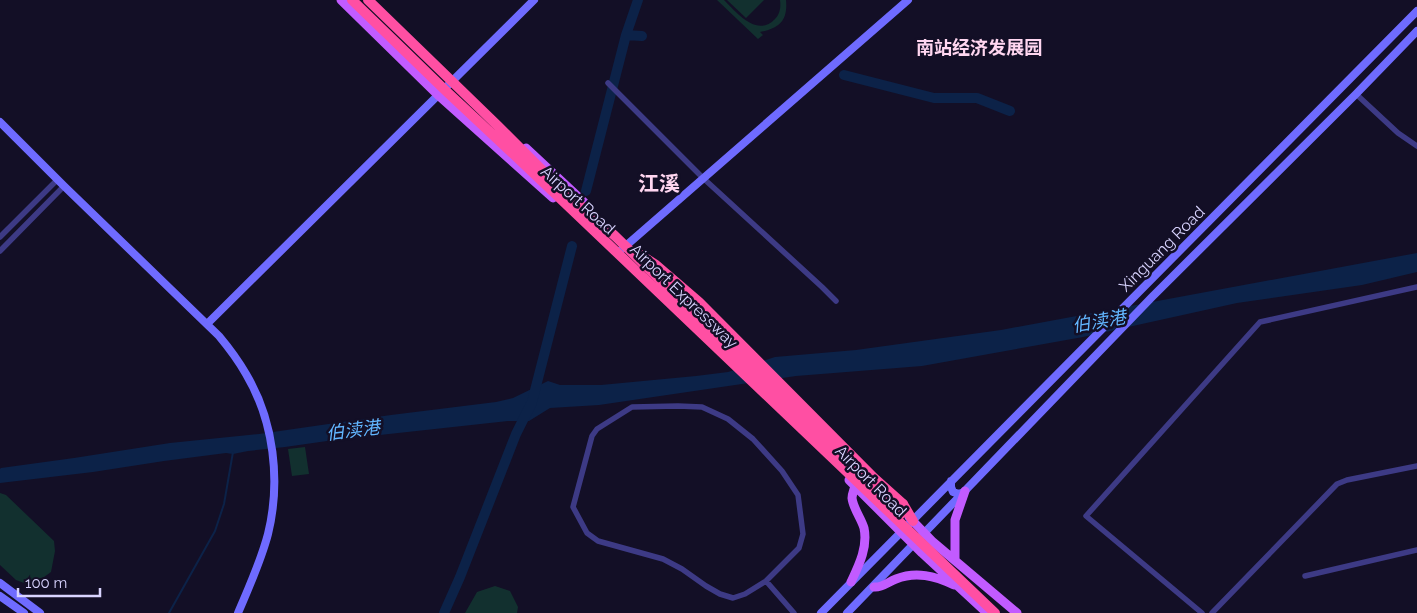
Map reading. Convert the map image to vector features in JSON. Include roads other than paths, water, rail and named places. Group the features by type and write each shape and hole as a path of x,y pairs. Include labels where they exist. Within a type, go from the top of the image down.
{"highway":[{"name":"Airport Expressway","path":"352,0 995,613"},
{"name":"Airport Expressway","path":"368,0 554,182 615,236 939,552 1005,613"},
{"path":"615,236 656,265 699,302 874,478 903,504 913,521"}],"main road":[{"name":"Airport Road","path":"341,0 439,96 616,254 901,533 987,613"},
{"name":"Airport Road","path":"373,0 628,244 659,270 925,533 1017,613"},
{"path":"207,324 534,0"},
{"path":"616,254 908,0"},
{"name":"Xinguang Road","path":"822,613 1417,11"},
{"name":"Xinguang Road","path":"847,613 1152,297 1417,31"},
{"path":"0,122 57,180 207,324 230,350 254,388 265,417 271,441 274,462 274,487 268,532 262,554 238,613"},
{"path":"951,481 951,487 954,492 959,494 965,491"},
{"path":"851,582 860,565 865,539 864,528 852,499 855,486"},
{"path":"955,559 956,520 965,491"},
{"path":"874,586 880,587 894,580 914,574 946,581 961,589"},
{"path":"0,583 40,613"},
{"path":"0,596 24,613"}],"street":[{"path":"608,82 703,178 836,301"},
{"path":"1356,94 1398,133 1417,146"},
{"path":"0,237 57,180"},
{"path":"0,251 64,186"},
{"path":"1202,613 1086,516 1260,322 1417,287"},
{"path":"632,407 702,407 728,419 753,439 782,471 798,494 803,534 800,548 766,581 745,594 733,598 720,594 663,559 598,541 588,533 573,507 592,436 597,429 632,407"},
{"path":"1212,613 1337,484 1347,480 1417,466"},
{"path":"1305,576 1417,550"},
{"path":"766,581 794,613"}],"water":[{"name":"伯渎港","path":"1417,253 1417,272 1362,285 1237,303 1083,337 922,366 796,376 599,405 550,408 529,421 508,421 334,440 0,483 1,468 170,443 259,434 496,402 513,398 548,381 560,385 601,385 728,372 775,357 856,350 1001,330"}],"waterway":[{"path":"586,191 626,35 638,0"},
{"path":"626,35 642,36"},
{"path":"844,75 934,98 977,98 1010,111"},
{"path":"444,613 516,434 532,402 572,246"},
{"path":"169,613 215,531 224,504 233,452"}],"district":[{"name":"南站经济发展园","path":"979,47"},
{"name":"江溪","path":"659,183"}]}
